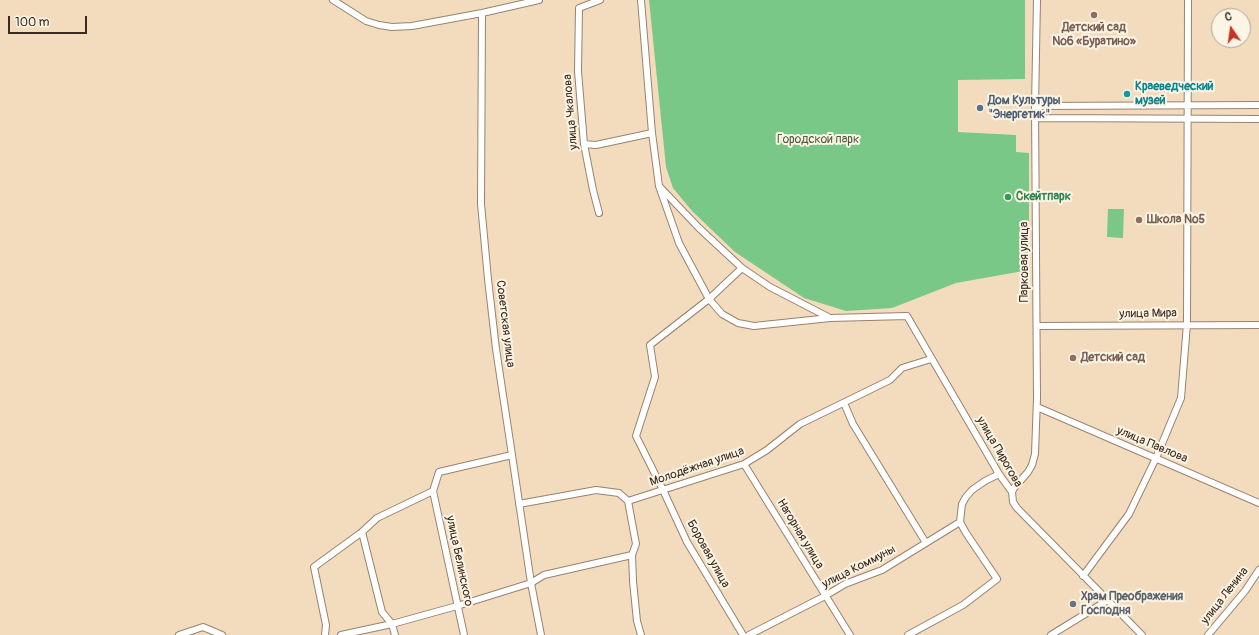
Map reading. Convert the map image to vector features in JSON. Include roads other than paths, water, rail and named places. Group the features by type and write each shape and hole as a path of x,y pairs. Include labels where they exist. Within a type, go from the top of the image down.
{"street":[{"path":"333,0 366,21 379,26 392,27 412,26 540,0"},
{"name":"улица Чкалова","path":"599,213 584,144 578,71 579,8 600,0"},
{"path":"641,0 652,133 659,186 679,243 709,299 722,314 738,323 754,326 830,318"},
{"name":"Парковая улица","path":"1012,492 1028,472 1034,459 1037,407 1037,0"},
{"path":"1083,576 1129,514 1156,458 1181,398 1187,324 1188,0"},
{"name":"Советская улица","path":"482,13 481,204 496,349 531,583 541,635"},
{"path":"1036,106 1259,106"},
{"path":"1036,118 1259,119"},
{"path":"584,144 596,145 652,133"},
{"path":"659,186 699,228 742,268 770,287 830,318"},
{"name":"Боровая улица","path":"742,268 709,299 650,344 655,377 636,436 687,542 743,635"},
{"name":"улица Пирогова","path":"830,318 907,316 999,474 1012,492 1013,502 1017,508 1142,635"},
{"name":"улица Мира","path":"1037,326 1187,324 1259,325"},
{"name":"Молодёжная улица","path":"628,501 744,464 767,450 800,424 890,380 902,368 931,359"},
{"path":"844,403 852,424 926,543"},
{"name":"улица Павлова","path":"1037,407 1259,503"},
{"path":"324,635 326,625 314,567 362,532 377,518 433,491 438,472 512,454"},
{"name":"Нагорная улица","path":"744,464 850,635"},
{"path":"908,635 963,605 997,579 960,522 962,504 966,497 972,490 999,474"},
{"path":"519,504 596,490 619,493 628,501 636,544 632,555 633,581 641,635"},
{"name":"улица Белинского","path":"433,491 464,635"},
{"name":"улица Коммуны","path":"749,635 825,596 845,584 882,570 960,522"},
{"path":"362,532 382,612 392,624 395,635"},
{"path":"341,635 392,624 457,606 531,583 544,575 632,555"},
{"name":"улица Ленина","path":"1208,635 1245,591 1259,570"},
{"path":"1051,635 1108,600"},
{"path":"179,635 203,627 222,635"}],"place":[{"name":"Детский сад №6 «Буратино»","path":"1094,15"},
{"name":"Краеведческий музей","path":"1127,94"},
{"name":"Дом Культуры \"Энергетик\"","path":"980,108"},
{"name":"Скейтпарк","path":"1008,197"},
{"name":"Школа №5","path":"1139,220"},
{"name":"Детский сад","path":"1073,358"},
{"name":"Храм Преображения Господня","path":"1073,604"}],"park label":[{"name":"Городской парк","path":"818,140"}]}
